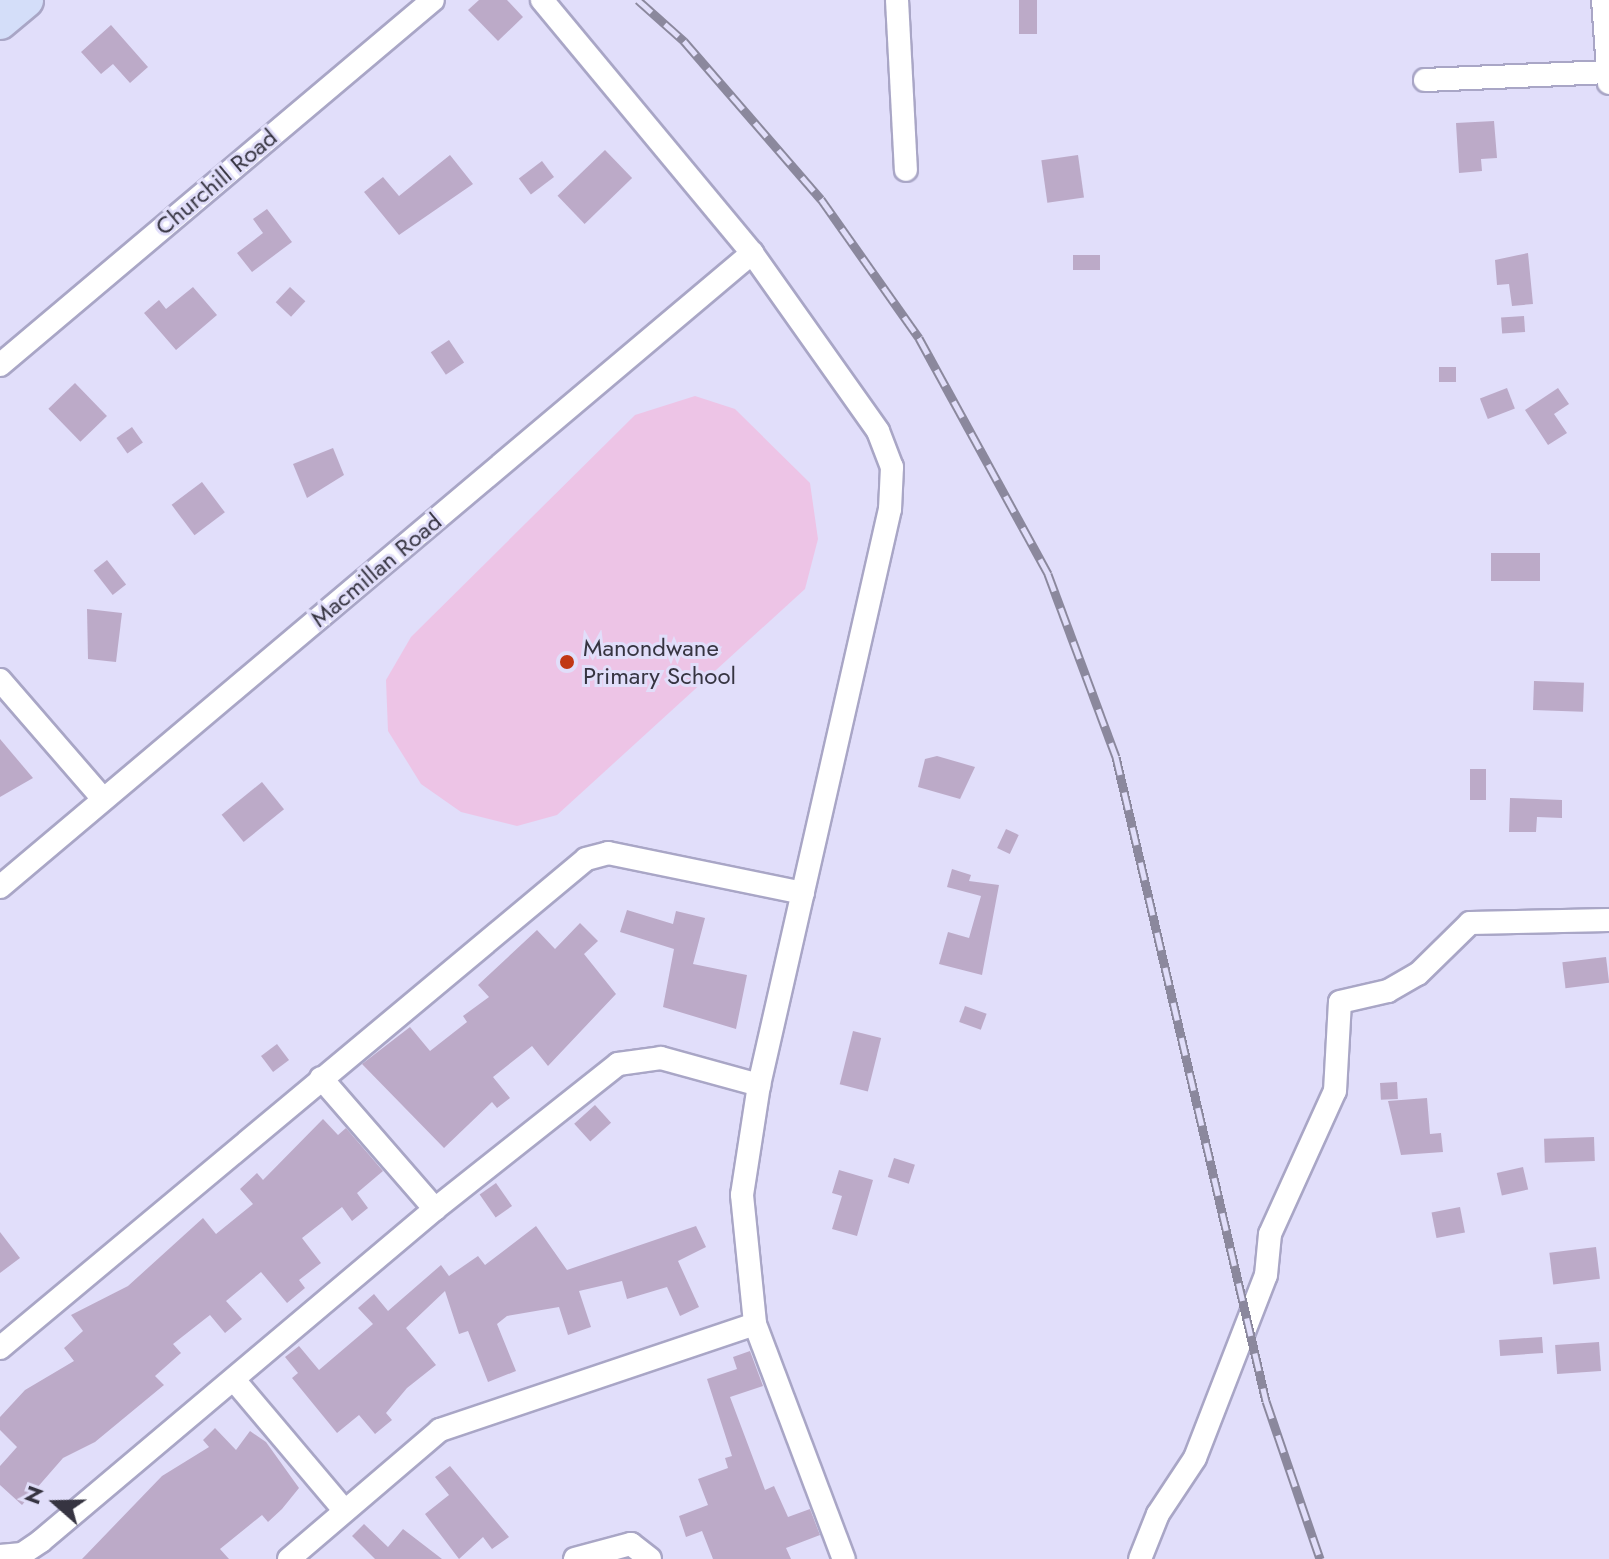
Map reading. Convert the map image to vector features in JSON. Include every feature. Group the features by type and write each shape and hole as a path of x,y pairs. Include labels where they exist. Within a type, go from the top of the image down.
{"main road":[{"path":"0,22 26,0"}],"street":[{"name":"Churchill Road","path":"0,365 433,0"},
{"path":"542,0 752,253 878,431 892,467 890,509 759,1085 742,1195 755,1324 844,1559"},
{"path":"897,0 906,170"},
{"path":"1603,0 1609,83"},
{"path":"1425,80 1609,72"},
{"name":"Macmillan Road","path":"0,887 752,253"},
{"path":"0,680 103,799"},
{"path":"0,1348 586,859 608,853 803,893"},
{"path":"1140,1559 1158,1514 1195,1458 1257,1301 1270,1234 1335,1091 1340,1002 1388,991 1418,974 1470,923 1609,920"},
{"path":"0,1556 22,1554 41,1541 235,1381 435,1209 636,1056 759,1085"},
{"path":"321,1078 435,1209"},
{"path":"289,1559 440,1430 469,1416 755,1324"},
{"path":"235,1381 344,1510"},
{"path":"575,1559 631,1544 650,1559"}],"shaded area":[{"path":"695,396 735,409 810,483 818,539 805,589 557,815 517,826 461,812 421,784 388,731 386,680 411,637 635,415"}],"building":[{"path":"479,0 507,0 523,17 498,41 468,10"},
{"path":"1019,0 1037,0 1037,34 1019,34"},
{"path":"111,25 148,67 130,83 113,64 101,74 81,52"},
{"path":"1494,121 1497,158 1481,159 1482,171 1459,173 1456,123"},
{"path":"605,150 632,178 585,224 558,196"},
{"path":"450,155 473,184 399,235 364,192 383,177 399,196"},
{"path":"1078,155 1084,198 1047,203 1041,160"},
{"path":"542,161 554,177 531,194 519,178"},
{"path":"267,209 292,242 252,272 237,253 263,233 253,219"},
{"path":"1528,253 1533,304 1512,306 1509,284 1497,285 1495,260"},
{"path":"1073,255 1100,255 1100,270 1073,270"},
{"path":"193,287 217,315 176,350 144,313 159,300 166,309"},
{"path":"290,287 305,301 291,317 276,302"},
{"path":"1524,316 1525,332 1502,334 1501,318"},
{"path":"449,340 464,362 446,375 431,352"},
{"path":"1439,367 1456,367 1456,382 1439,382"},
{"path":"75,383 107,416 80,442 48,409"},
{"path":"1507,388 1515,409 1488,419 1480,398"},
{"path":"1558,388 1569,404 1554,414 1567,433 1548,445 1525,410"},
{"path":"132,427 143,443 127,453 116,438"},
{"path":"333,448 344,475 307,498 293,464"},
{"path":"202,482 225,512 195,535 172,505"},
{"path":"1491,553 1540,553 1540,581 1491,581"},
{"path":"107,560 126,584 113,595 94,570"},
{"path":"87,609 122,613 116,662 88,659"},
{"path":"1534,681 1584,683 1583,712 1533,710"},
{"path":"0,739 33,778 0,797"},
{"path":"937,756 975,767 960,799 918,787 925,759"},
{"path":"1470,769 1486,769 1486,800 1470,800"},
{"path":"262,782 284,809 244,842 222,815"},
{"path":"1510,798 1562,800 1562,818 1537,817 1536,832 1509,832"},
{"path":"1006,829 1019,835 1010,854 997,848"},
{"path":"952,869 971,875 969,881 999,885 982,975 939,964 948,932 969,938 981,896 947,887"},
{"path":"627,910 673,924 676,911 705,918 693,964 747,975 736,1029 663,1007 674,949 620,932"},
{"path":"580,923 598,941 584,954 616,994 548,1066 532,1046 493,1077 510,1098 497,1108 492,1102 444,1148 362,1064 410,1027 430,1051 467,1022 463,1016 489,997 478,985 537,930 555,949"},
{"path":"1606,957 1609,983 1565,988 1562,962"},
{"path":"965,1006 987,1014 981,1030 959,1022"},
{"path":"853,1031 881,1038 868,1091 840,1084"},
{"path":"277,1044 289,1060 273,1072 261,1056"},
{"path":"1397,1082 1398,1099 1381,1100 1380,1083"},
{"path":"1427,1098 1430,1134 1441,1133 1443,1152 1401,1155 1388,1101"},
{"path":"595,1105 611,1123 590,1142 574,1124"},
{"path":"323,1119 338,1135 346,1128 383,1171 357,1193 368,1208 352,1221 342,1207 302,1238 321,1263 299,1280 305,1288 287,1303 261,1272 226,1301 242,1319 225,1333 210,1315 173,1344 181,1353 155,1376 164,1385 95,1442 63,1458 22,1505 0,1485 0,1466 17,1447 0,1430 0,1417 25,1390 74,1361 64,1348 83,1331 71,1315 128,1286 203,1218 216,1234 253,1204 240,1189 257,1173 263,1180"},
{"path":"1594,1137 1595,1161 1545,1163 1544,1139"},
{"path":"894,1158 915,1165 909,1184 888,1177"},
{"path":"1523,1167 1528,1189 1502,1195 1497,1173"},
{"path":"839,1170 873,1180 857,1236 832,1229 842,1196 832,1193"},
{"path":"496,1183 512,1206 496,1217 480,1194"},
{"path":"1460,1207 1465,1233 1436,1238 1432,1213"},
{"path":"536,1226 567,1270 696,1226 706,1247 678,1261 699,1307 680,1316 667,1287 627,1299 622,1281 579,1291 591,1327 568,1335 559,1307 507,1316 497,1324 516,1371 488,1382 468,1331 459,1334 445,1291 406,1328 436,1365 407,1388 386,1413 392,1420 375,1434 359,1415 337,1433 292,1378 298,1373 285,1357 299,1346 319,1370 373,1324 358,1308 374,1294 388,1311 441,1265 449,1276 478,1256 485,1265"},
{"path":"0,1232 20,1258 0,1273"},
{"path":"1596,1247 1600,1279 1553,1284 1549,1253"},
{"path":"1542,1337 1543,1353 1500,1356 1499,1340"},
{"path":"1599,1342 1601,1371 1557,1374 1555,1345"},
{"path":"750,1351 763,1386 730,1397 765,1490 774,1486 788,1517 810,1509 820,1535 786,1548 791,1559 713,1559 702,1531 686,1537 679,1516 708,1505 698,1479 728,1468 725,1458 732,1456 707,1379 737,1369 733,1357"},
{"path":"215,1428 236,1450 250,1431 266,1442 299,1488 282,1509 268,1522 262,1515 220,1549 229,1559 82,1559 162,1476 209,1447 203,1440"},
{"path":"450,1466 509,1537 492,1549 483,1537 459,1559 425,1514 449,1495 435,1477"},
{"path":"364,1524 388,1547 403,1529 442,1559 375,1559 352,1536"}],"railway":[{"path":"638,0 684,41 821,199 919,338 1048,574 1116,757 1266,1401 1320,1559"}],"place":[{"name":"Manondwane Primary School","path":"567,662"}]}
